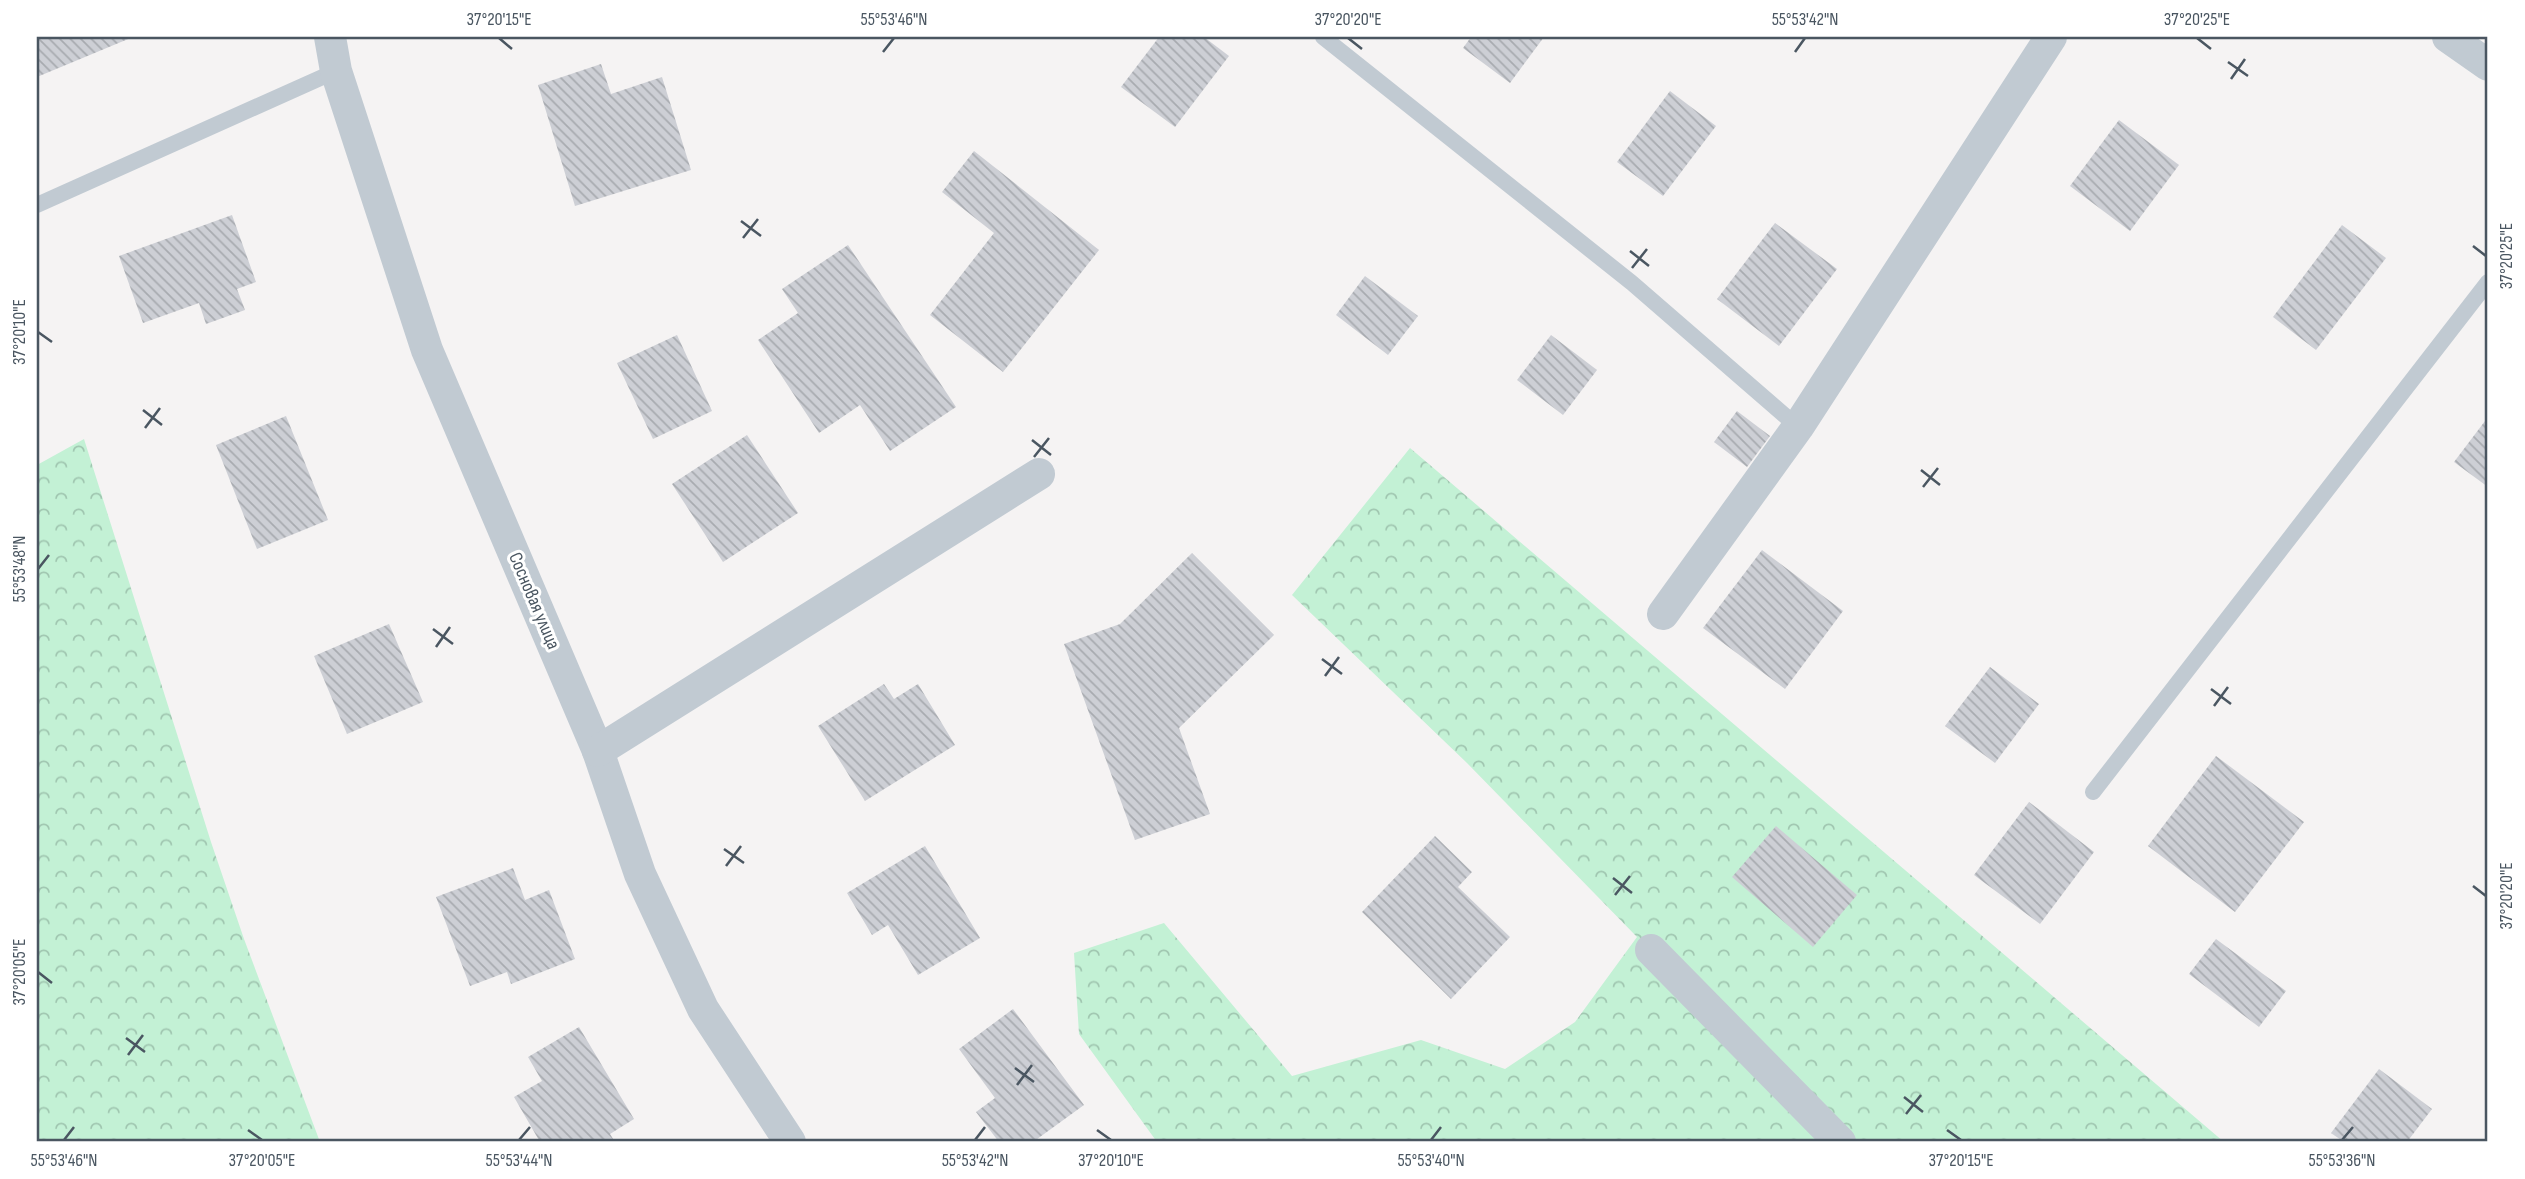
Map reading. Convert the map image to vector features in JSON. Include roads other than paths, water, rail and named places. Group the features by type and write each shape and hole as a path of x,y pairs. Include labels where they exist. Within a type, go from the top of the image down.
{"street":[{"name":"Сосновая улица","path":"330,37 336,71 427,351 598,751 640,874 703,1009 790,1142"},
{"path":"1663,614 1798,427 2052,37"},
{"path":"2448,37 2488,65"},
{"path":"598,751 1039,474"},
{"path":"1651,950 1840,1142"}],"lane":[{"path":"1323,37 1632,282 1798,427"},
{"path":"37,205 336,71"},
{"path":"2093,792 2488,282"}]}
